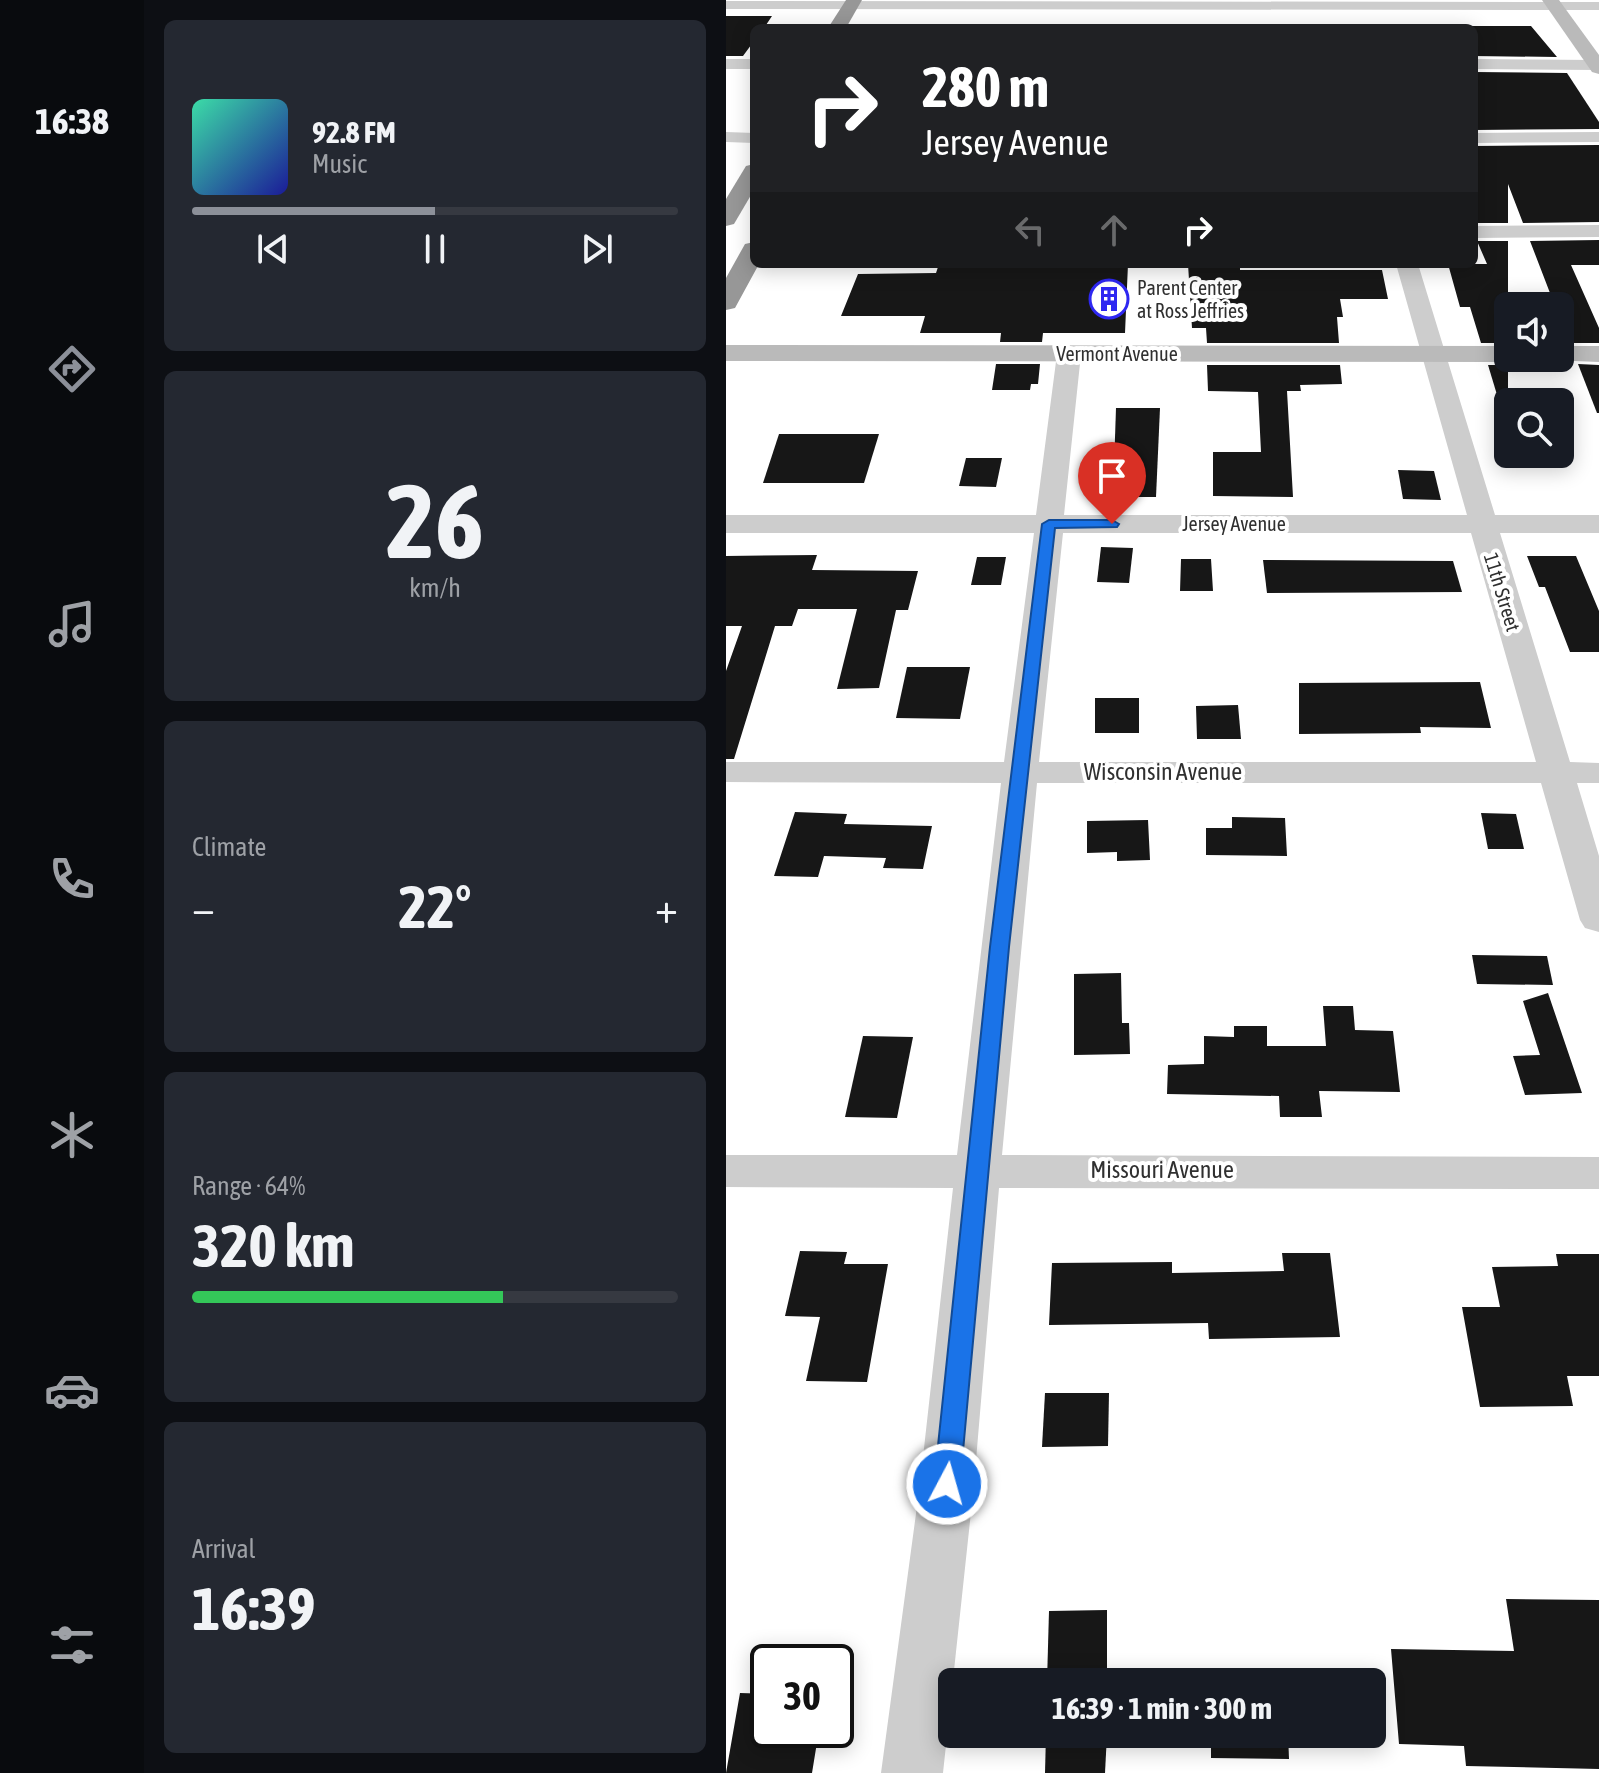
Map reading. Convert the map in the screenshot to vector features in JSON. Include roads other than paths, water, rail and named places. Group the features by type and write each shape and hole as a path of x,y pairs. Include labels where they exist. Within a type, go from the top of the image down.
{"highway":[{"path":"839,24 852,2"},
{"path":"870,24 881,2"},
{"path":"728,219 750,178"},
{"path":"728,219 750,226"},
{"path":"728,219 750,250"},
{"path":"726,302 750,257"}],"street":[{"path":"1105,24 1107,2"},
{"path":"726,5 1329,2 1599,6"},
{"path":"1329,2 1336,24"},
{"path":"1552,3 1598,66"},
{"path":"726,64 750,64"},
{"path":"1478,64 1598,66"},
{"path":"726,137 750,138"},
{"path":"1478,138 1599,137"},
{"path":"1478,232 1599,231"},
{"name":"11th Street","path":"1408,268 1599,920"},
{"name":"Vermont Avenue","path":"726,353 1494,354"},
{"path":"912,1773 947,1484 1000,947 1069,354"},
{"path":"1574,354 1599,354"},
{"name":"Jersey Avenue","path":"726,524 1599,524"},
{"name":"Wisconsin Avenue","path":"726,772 1599,773"},
{"name":"Missouri Avenue","path":"726,1171 979,1169 1599,1173"}],"place":[{"name":"Parent Center at Ross Jeffries","path":"1109,299"}]}
